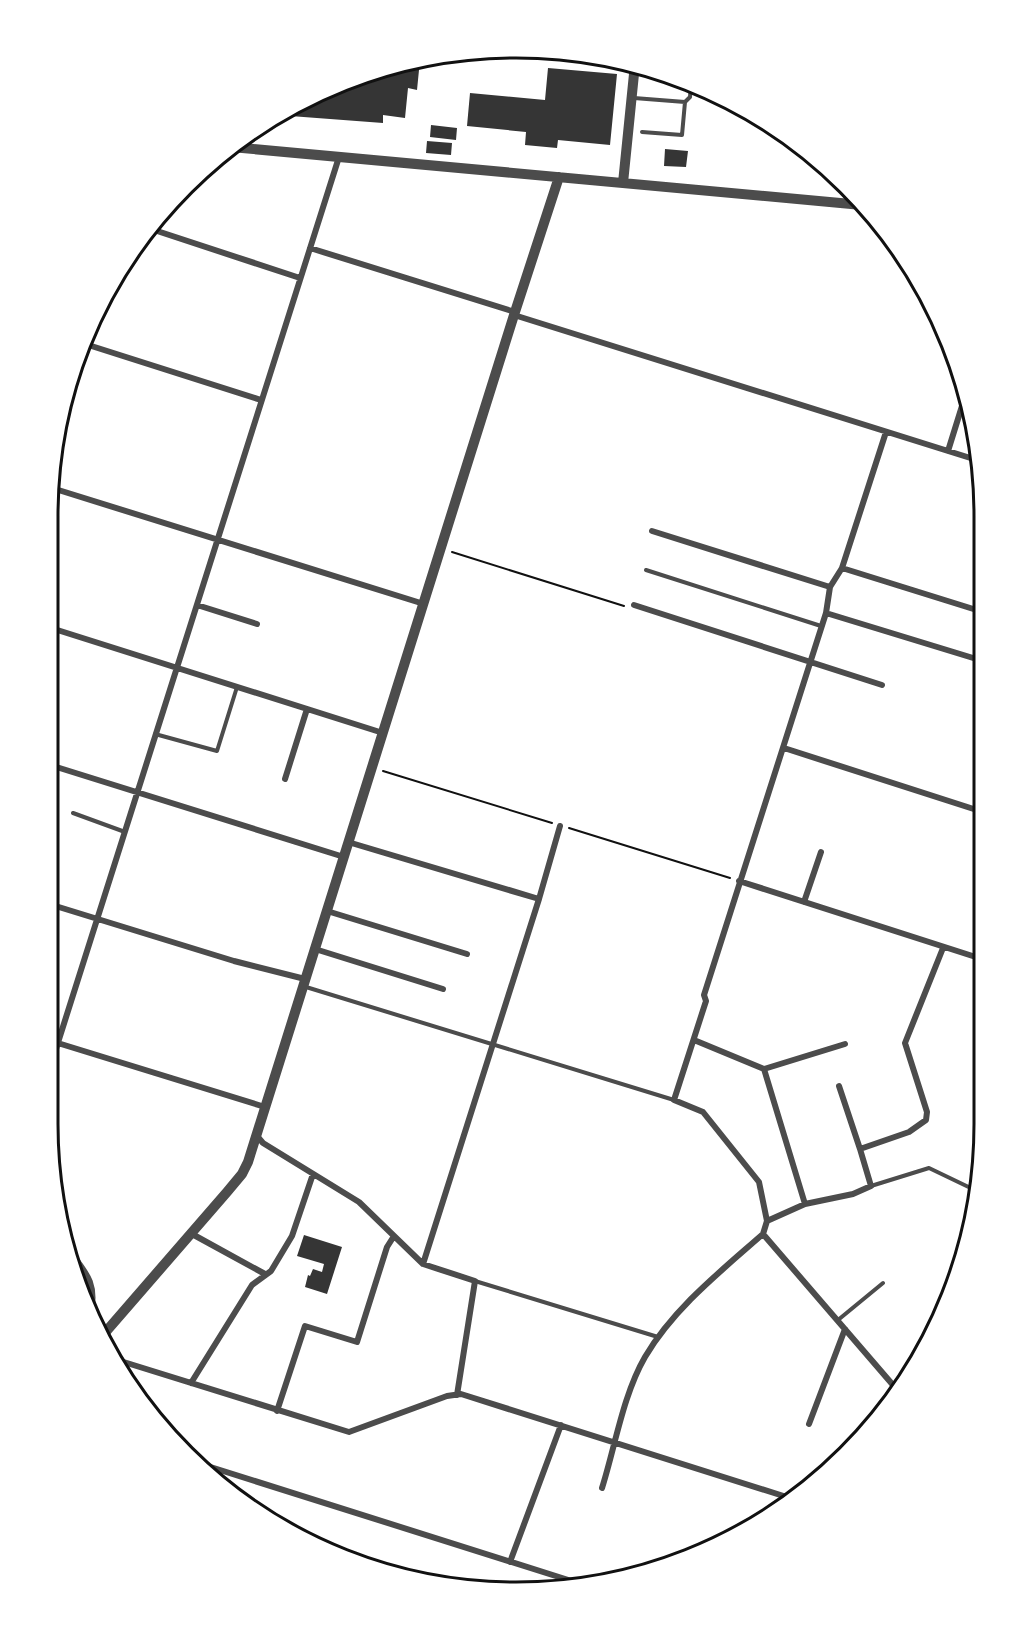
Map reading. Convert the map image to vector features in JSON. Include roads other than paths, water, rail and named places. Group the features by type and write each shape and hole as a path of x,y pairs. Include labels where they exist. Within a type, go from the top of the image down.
{"street":[{"path":"624,183 634,74"},
{"path":"245,148 624,183 844,198"},
{"path":"265,1107 58,1043 339,157"},
{"path":"108,1330 192,1234 242,1174 248,1162 514,313 559,177"},
{"path":"158,231 300,278"},
{"path":"310,248 971,458"},
{"path":"91,346 261,400"},
{"path":"948,451 961,408"},
{"path":"602,1488 634,1383 645,1357 693,1295 763,1234 767,1221 759,1182 703,1112 674,1100 706,1001 704,995 739,881 826,613 830,587 842,568 886,432"},
{"path":"59,490 424,604"},
{"path":"652,531 830,587"},
{"path":"842,568 974,609"},
{"path":"197,605 257,624"},
{"path":"633,605 882,685"},
{"path":"826,613 974,658"},
{"path":"58,630 383,733"},
{"path":"285,779 307,709"},
{"path":"784,748 974,809"},
{"path":"58,767 344,857"},
{"path":"423,1264 560,826"},
{"path":"348,842 539,899"},
{"path":"804,902 821,852"},
{"path":"739,881 974,957"},
{"path":"58,907 303,982"},
{"path":"327,911 467,954"},
{"path":"861,1149 909,1132 926,1120 927,1112 905,1043 943,948"},
{"path":"314,949 443,989"},
{"path":"694,1040 764,1069 845,1044"},
{"path":"764,1069 805,1203"},
{"path":"767,1221 805,1203 853,1194 871,1186 839,1086"},
{"path":"256,1135 262,1143 359,1202 423,1264 475,1281 457,1395"},
{"path":"191,1383 252,1285 271,1271 292,1236 313,1174"},
{"path":"192,1234 265,1274"},
{"path":"763,1234 892,1385"},
{"path":"277,1411 304,1326 357,1342 387,1247 394,1236"},
{"path":"81,1267 89,1277 94,1290 93,1299"},
{"path":"808,1424 845,1329"},
{"path":"125,1363 349,1432 447,1396 457,1395 785,1495"},
{"path":"510,1562 561,1425"},
{"path":"214,1468 568,1580"}],"lane":[{"path":"642,132 682,135 685,102 690,97 690,92"},
{"path":"632,98 685,102"},
{"path":"646,570 821,626"},
{"path":"156,734 216,751 237,686"},
{"path":"73,813 125,832"},
{"path":"303,982 492,1045 674,1100"},
{"path":"871,1186 929,1168 970,1188"},
{"path":"475,1281 660,1338"},
{"path":"837,1321 884,1282"}]}
